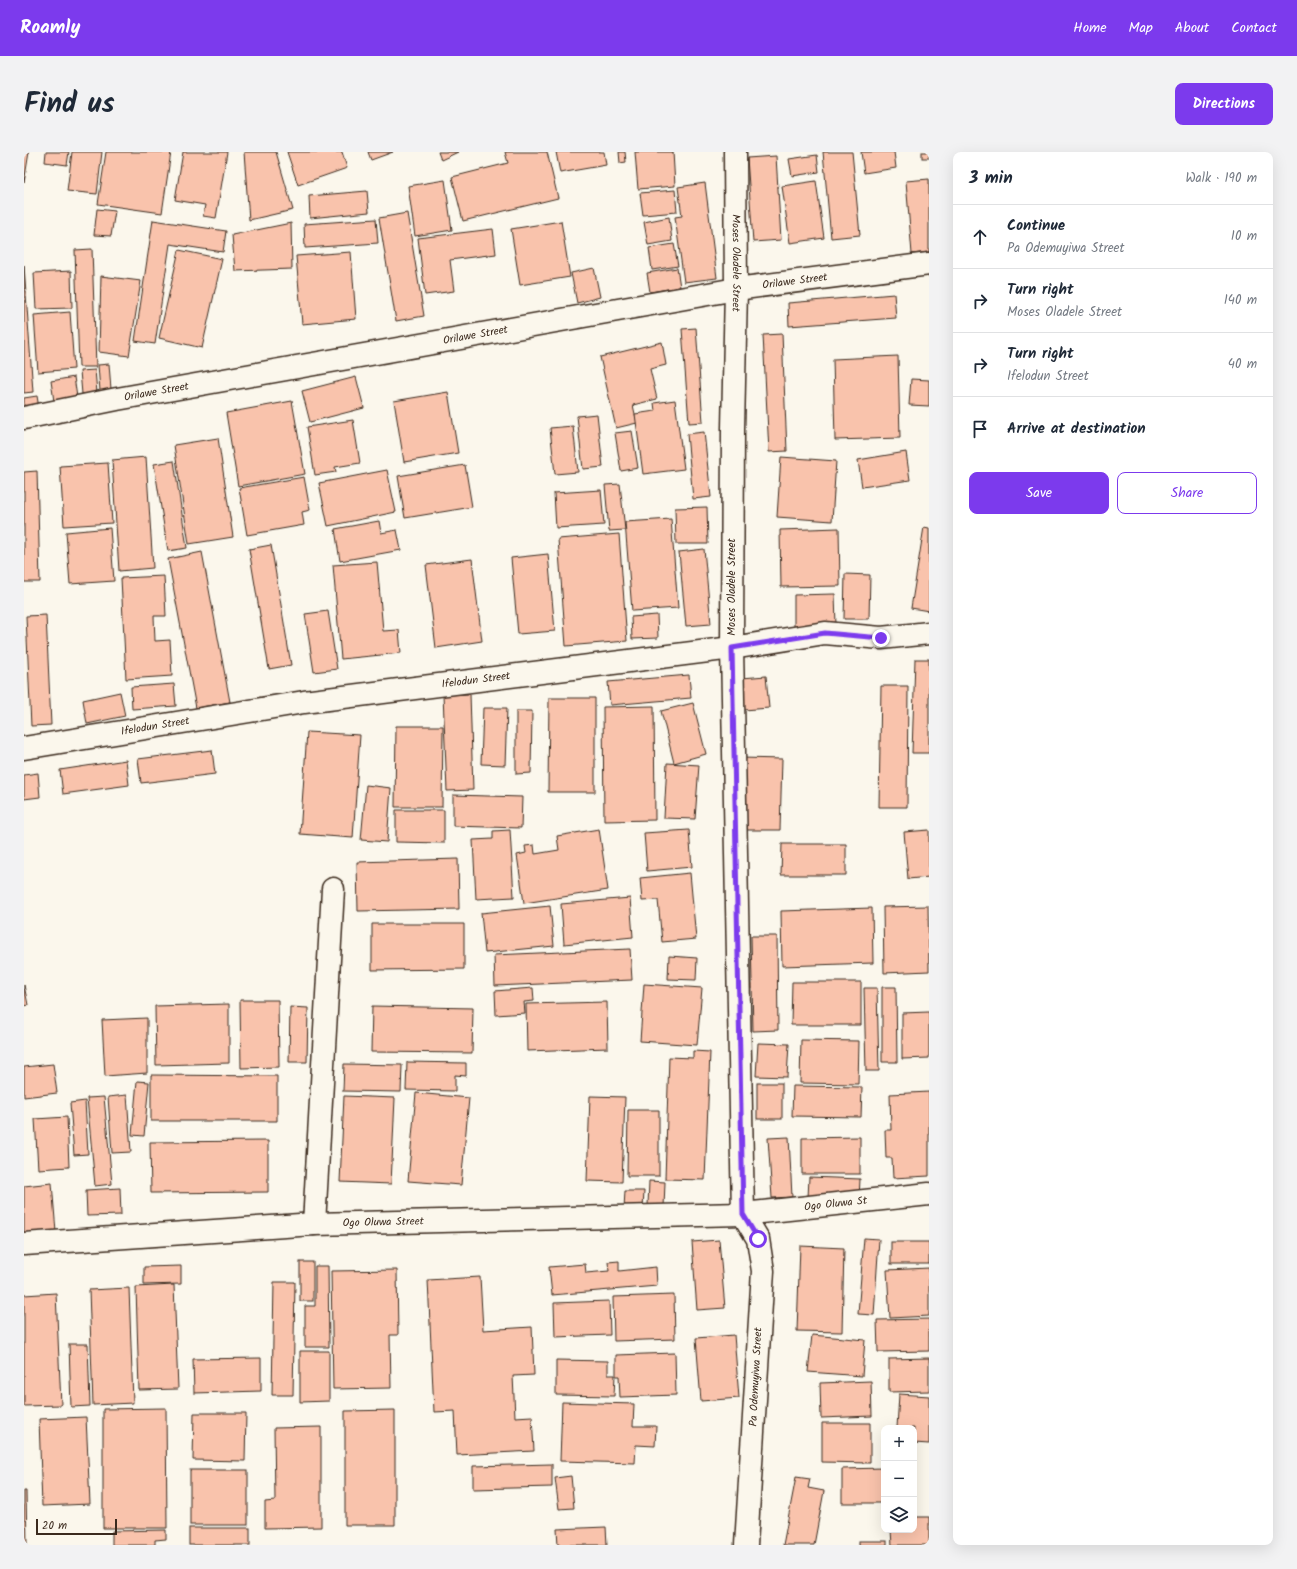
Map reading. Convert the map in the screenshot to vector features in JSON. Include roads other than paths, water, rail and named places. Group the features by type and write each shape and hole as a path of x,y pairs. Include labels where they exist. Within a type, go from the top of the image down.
{"street":[{"name":"Moses Oladele Street","path":"736,152 732,648 743,1214"},
{"name":"Orilawe Street","path":"24,418 736,289 929,264"},
{"name":"Ifelodun Street","path":"24,748 304,702 732,648 825,633 881,638 929,633"},
{"path":"314,1224 333,888"},
{"name":"Ogo Oluwa St","path":"743,1214 929,1194"},
{"name":"Ogo Oluwa Street","path":"24,1244 314,1224 743,1214"},
{"name":"Pa Odemuyiwa Street","path":"743,1214 758,1239 763,1271 746,1545"}]}
